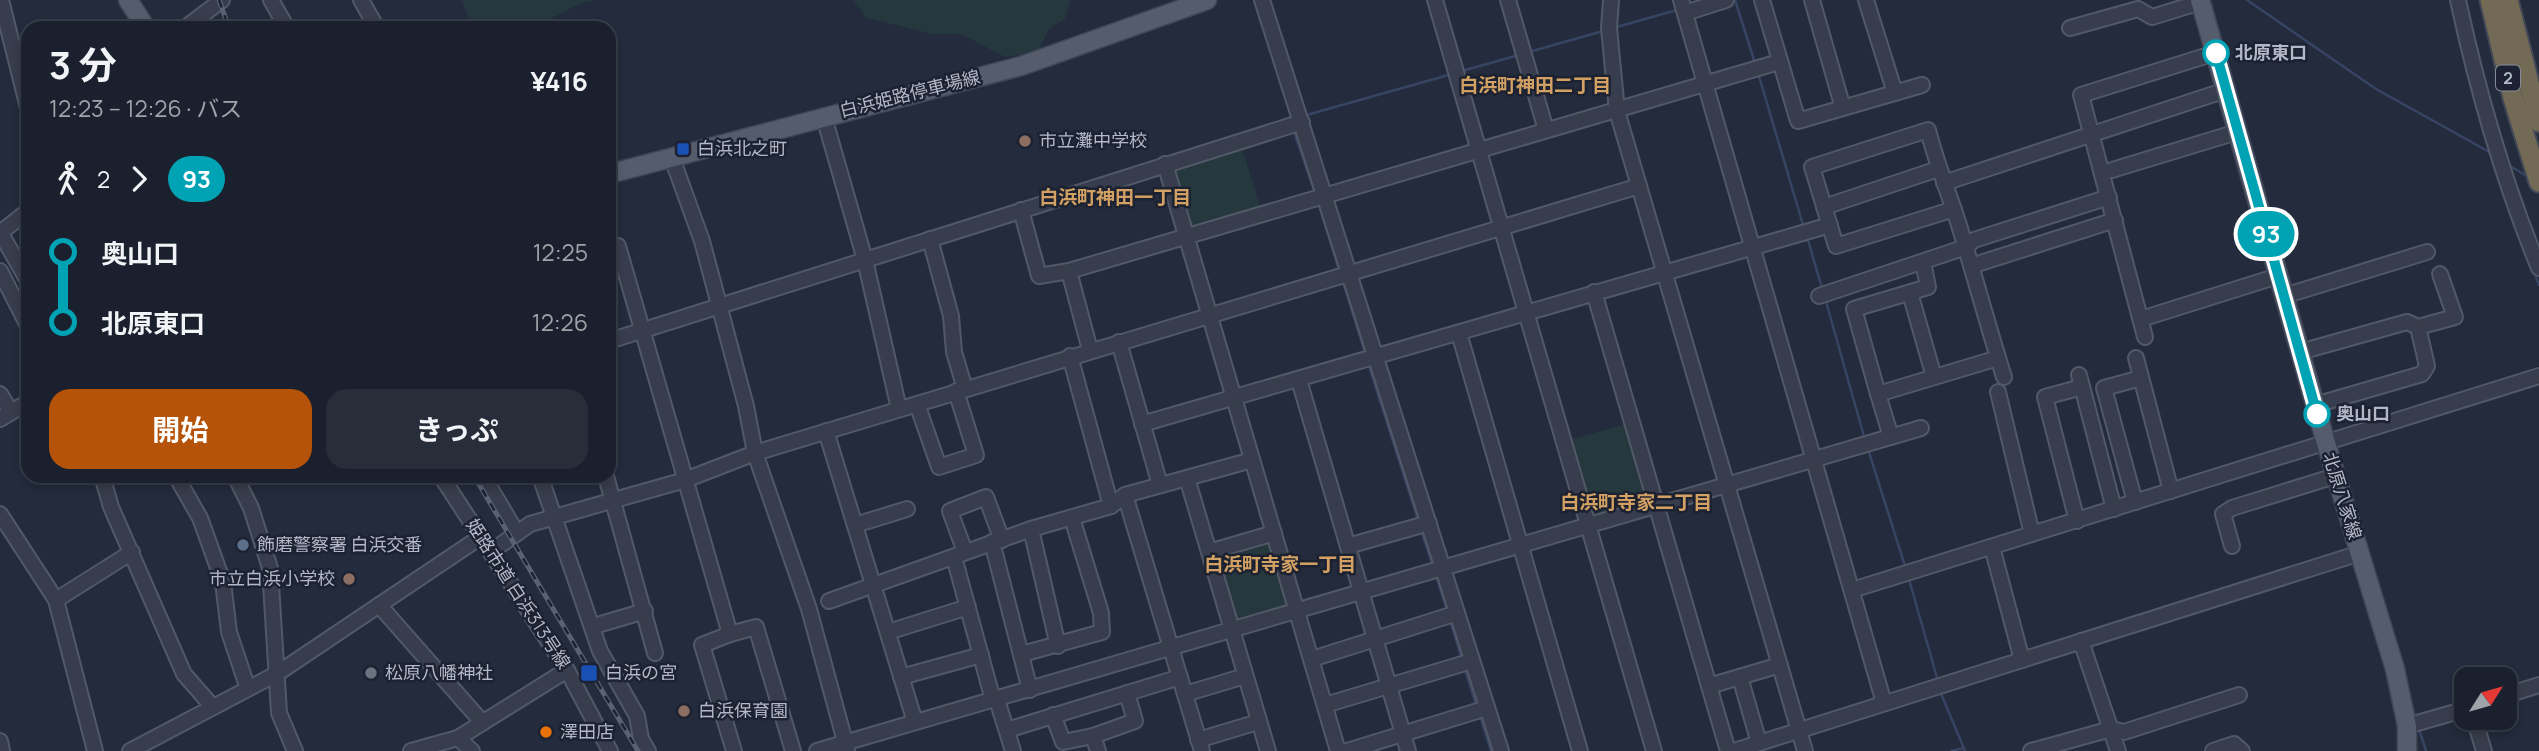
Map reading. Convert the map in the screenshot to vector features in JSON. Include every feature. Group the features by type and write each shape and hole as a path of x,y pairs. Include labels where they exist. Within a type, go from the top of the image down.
{"highway":[{"name":"2","path":"2490,0 2539,182"},
{"name":"2","path":"2508,0 2539,122"}],"main road":[{"path":"128,0 142,21"},
{"name":"白浜姫路停車場線","path":"616,172 1021,66 1207,0"},
{"name":"北原八家線","path":"2201,1 2278,276 2291,294 2307,350 2321,403 2326,443 2335,476 2414,724 2407,751"}],"street":[{"path":"1,0 21,80"},
{"path":"194,21 222,0"},
{"path":"271,0 283,21"},
{"path":"361,0 373,21"},
{"path":"1262,0 1319,197 1349,273 1377,356 1436,571 1457,613 1472,661 1481,710 1501,751"},
{"path":"1435,0 1654,751"},
{"path":"1508,0 1546,130"},
{"path":"1611,0 1609,28 1617,111 1805,751"},
{"path":"1726,0 1683,6 1884,703"},
{"path":"1762,0 1797,121 1922,85"},
{"path":"1812,0 1843,108"},
{"path":"1866,0 1895,93"},
{"path":"2458,0 2468,46 2514,204 2539,268"},
{"path":"2070,27 2138,9 2152,18 2201,1"},
{"path":"2145,337 2081,95 2216,53"},
{"path":"1021,210 1039,276 1069,271 1779,62"},
{"path":"1824,207 2091,133 2226,90"},
{"path":"824,117 864,257 899,409"},
{"path":"616,339 864,257 930,239 1297,121"},
{"path":"1954,209 1836,246 1812,167 1928,130 1941,176 1954,209 1966,247 2004,377"},
{"path":"2112,170 2237,132"},
{"path":"672,158 702,241 746,406 755,453 809,609 847,747"},
{"path":"1165,164 1338,751"},
{"path":"492,551 530,524 685,480 755,453 1070,356 1639,186"},
{"path":"1819,296 1966,247 1974,240 2109,197"},
{"path":"21,216 0,232 21,269"},
{"path":"1971,266 2115,220"},
{"path":"1142,424 1830,225"},
{"path":"917,404 939,467 976,455 954,352 951,316 930,239"},
{"path":"618,246 730,634"},
{"path":"2291,294 2427,252"},
{"path":"1891,437 1854,309 1928,287 1923,262"},
{"path":"0,271 21,312"},
{"path":"1069,271 1090,350"},
{"path":"2307,350 2407,322 2417,327 2455,317 2441,274"},
{"path":"2141,319 2278,276"},
{"path":"1594,292 1728,751"},
{"path":"1910,293 1934,377"},
{"path":"2321,403 2423,374 2427,366 2417,327"},
{"path":"1459,333 1580,751"},
{"path":"1119,342 1160,485"},
{"path":"1070,356 1111,506"},
{"path":"1878,394 1998,358"},
{"path":"2136,358 2171,491"},
{"path":"1852,590 2539,376"},
{"path":"2135,502 2104,388 2141,378"},
{"path":"1299,380 1408,751"},
{"path":"2077,521 2045,397 2080,381 2114,509"},
{"path":"1998,391 2032,534"},
{"path":"0,394 5,416 21,406"},
{"path":"817,751 847,747 915,722 1436,571 1519,540 1588,526 1921,428"},
{"path":"826,431 915,722"},
{"path":"829,601 1031,529 1111,506 1125,495 1252,460"},
{"path":"2232,546 2223,514 2232,508 2335,476"},
{"path":"1187,478 1268,751"},
{"path":"104,483 111,507 184,674 212,706"},
{"path":"180,483 200,518 222,582 229,632 247,686"},
{"path":"238,483 251,508 270,568 279,713 295,751"},
{"name":"姫路市道 白浜313号線","path":"446,483 567,670 610,751"},
{"path":"487,483 517,533"},
{"path":"543,483 594,626 600,651 637,716 640,739 648,751"},
{"path":"608,483 655,653"},
{"path":"1125,495 1200,746 1258,722"},
{"path":"1013,751 968,607 950,511 986,497 1030,690"},
{"path":"855,525 907,509"},
{"path":"0,514 56,600 94,751"},
{"path":"1022,654 1102,632 1104,626 1072,517"},
{"path":"1348,546 1422,525"},
{"path":"1031,529 1058,646"},
{"path":"1209,552 1274,533"},
{"path":"130,751 247,686 278,673 482,536"},
{"path":"1992,547 2022,660"},
{"path":"56,600 132,552"},
{"path":"1734,751 2360,553"},
{"path":"379,605 482,722"},
{"path":"888,632 968,607"},
{"path":"594,626 645,611"},
{"path":"1312,659 1457,613"},
{"path":"734,751 702,645 756,627 793,751"},
{"path":"2081,641 2118,751"},
{"path":"901,677 981,654"},
{"path":"1325,705 1472,661"},
{"path":"1709,686 1780,665"},
{"path":"411,751 458,738 567,670"},
{"path":"1006,730 1180,677"},
{"path":"1185,694 1245,677"},
{"path":"1740,677 1759,743"},
{"path":"2517,692 2539,685"},
{"path":"1053,715 1063,742 1093,736 1135,722 1127,693"},
{"path":"2031,751 2111,729 2124,732 2239,695"},
{"path":"1346,751 1481,710"},
{"path":"2414,724 2454,712"},
{"path":"2478,730 2484,751"},
{"path":"1093,736 1098,751"},
{"path":"458,738 472,751"},
{"path":"0,741 2,751"},
{"path":"2213,751 2234,744 2242,751"}],"green space":[{"path":"462,0 596,0 581,3 546,21 470,21"},
{"path":"853,0 1070,0 1065,19 1049,29 1038,51 1005,57 961,34 932,34 867,18"},
{"path":"1241,145 1261,209 1195,228 1189,226 1173,170 1177,164"},
{"path":"1627,424 1649,499 1592,516 1569,440"},
{"path":"1271,536 1290,605 1237,622 1215,554"}],"waterway":[{"path":"1735,0 1755,63"},
{"path":"2210,0 2269,209"},
{"path":"2247,0 2376,89 2493,154"},
{"path":"1613,28 1677,10"},
{"path":"1529,52 1603,31"},
{"path":"1462,71 1519,55"},
{"path":"1758,73 1804,228"},
{"path":"1303,116 1452,74"},
{"path":"1293,129 1315,193"},
{"path":"2507,164 2528,177"},
{"path":"1318,202 1339,270"},
{"path":"1807,237 1822,288"},
{"path":"2534,272 2539,285"},
{"path":"1342,279 1365,353"},
{"path":"1825,298 1865,440"},
{"path":"1368,363 1418,520"},
{"path":"1868,449 1905,566"},
{"path":"2359,521 2386,609"},
{"path":"1421,530 1433,566"},
{"path":"1525,537 1539,533"},
{"path":"1436,576 1447,610"},
{"path":"1908,576 1938,681"},
{"path":"1450,620 1462,660"},
{"path":"1465,670 1477,707"},
{"path":"1940,691 1965,751"},
{"path":"2410,699 2415,717"},
{"path":"1480,716 1491,751"},
{"path":"2418,726 2426,751"},
{"path":"1951,751 1964,748"}],"railway":[{"path":"219,0 226,21"},
{"path":"478,483 638,751"}],"bus line":[{"name":"93","path":"2216,53 2317,414"}],"place":[{"name":"北原東口","path":"2216,53"},
{"name":"市立灘中学校","path":"1025,141"},
{"name":"白浜北之町","path":"683,149"},
{"name":"奥山口","path":"2317,414"},
{"name":"飾磨警察署 白浜交番","path":"243,545"},
{"name":"市立白浜小学校","path":"349,579"},
{"name":"松原八幡神社","path":"371,673"},
{"name":"白浜の宮","path":"589,673"},
{"name":"白浜保育園","path":"684,711"},
{"name":"澤田店","path":"546,732"}],"district":[{"name":"白浜町神田二丁目","path":"1535,85"},
{"name":"白浜町神田一丁目","path":"1115,197"},
{"name":"白浜町寺家二丁目","path":"1636,502"},
{"name":"白浜町寺家一丁目","path":"1280,564"}]}
